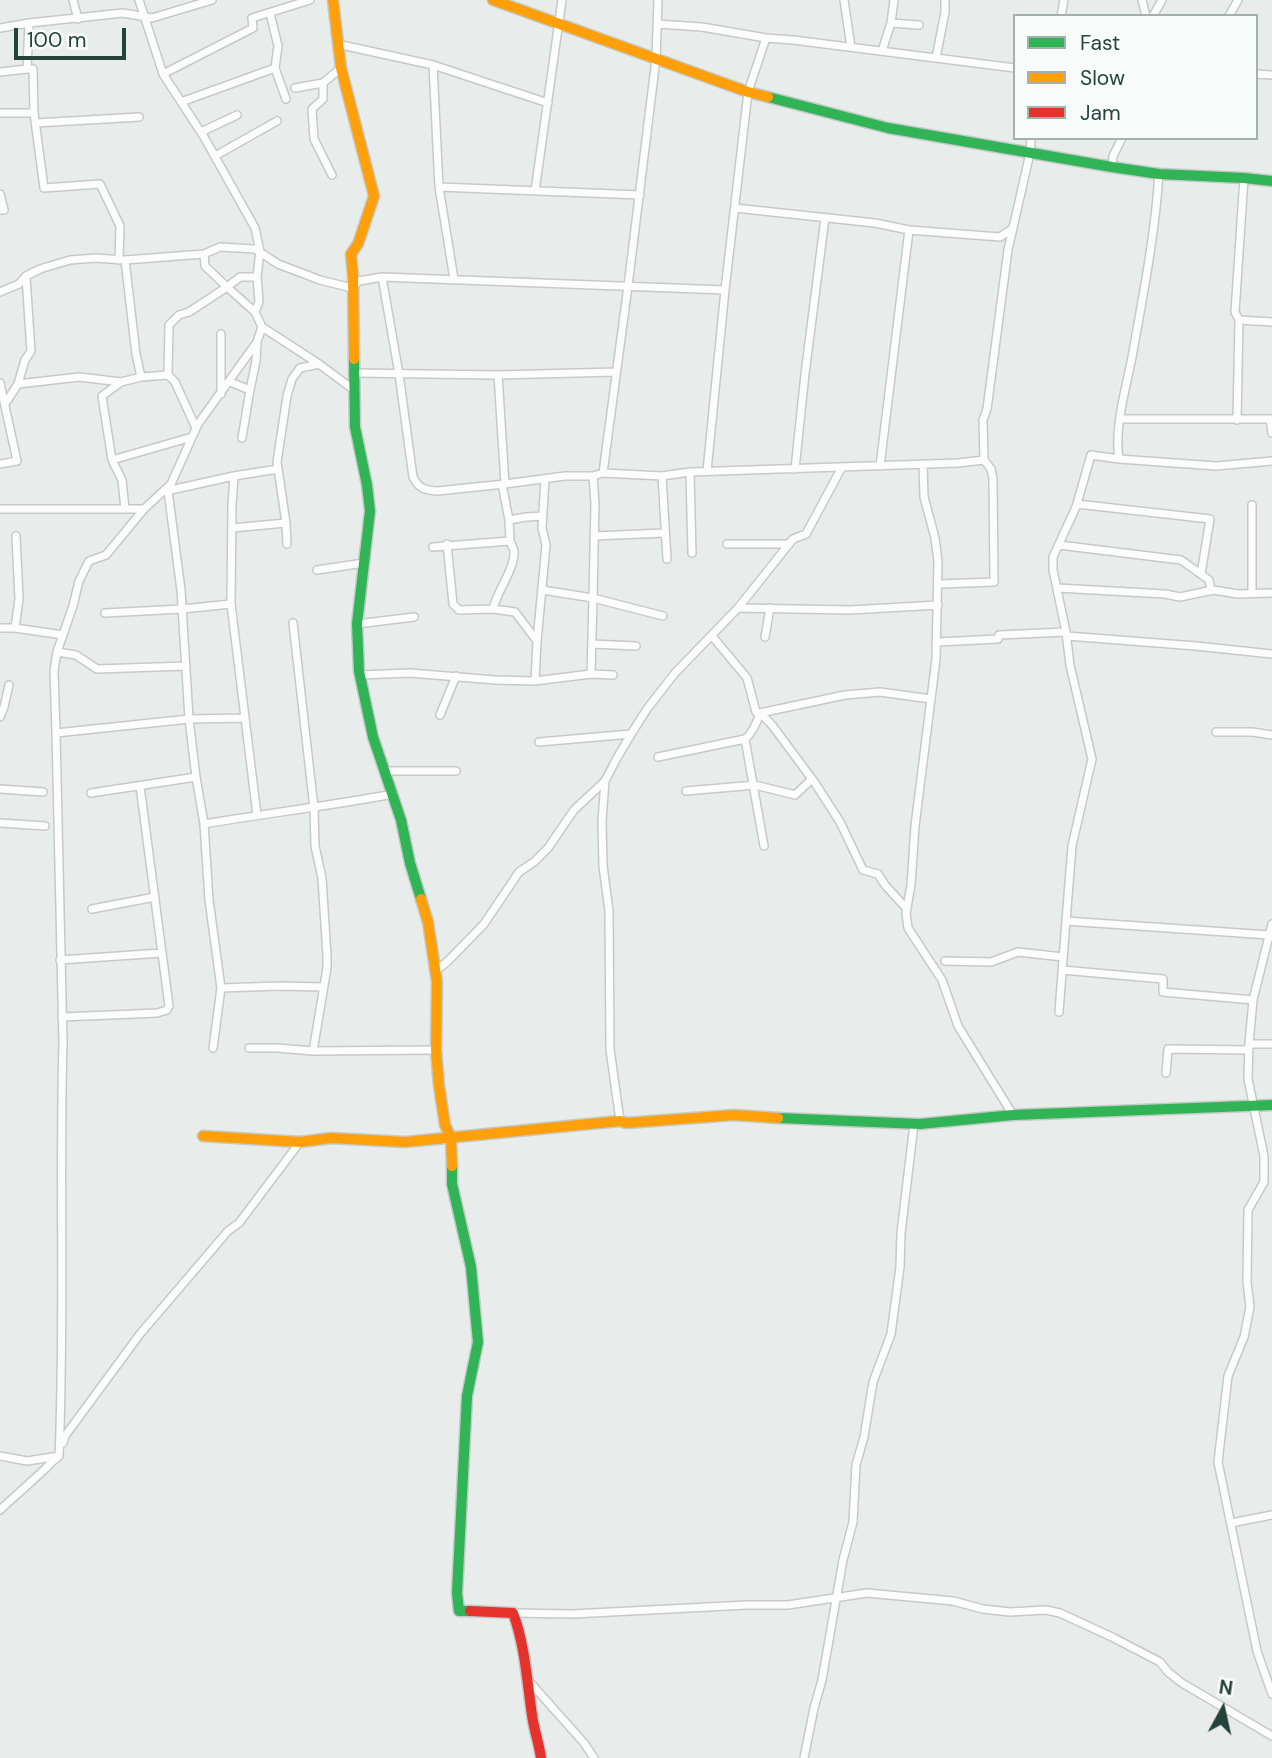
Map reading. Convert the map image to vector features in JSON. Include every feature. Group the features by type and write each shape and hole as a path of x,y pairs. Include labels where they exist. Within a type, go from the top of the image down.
{"street":[{"path":"73,0 78,19"},
{"path":"139,0 163,74 201,132 255,228 260,251 257,276 259,302 255,312"},
{"path":"0,28 123,13 152,18 212,0"},
{"path":"163,74 253,28 253,18 310,0"},
{"path":"333,0 341,68 374,196 358,244 351,254 354,275 355,427 367,485 369,511 357,624 360,675 373,737 393,794 428,922 436,971 436,1050 442,1107 445,1125 451,1138 452,1184 471,1267 478,1342 467,1396 457,1593 459,1611 572,1614 788,1605 867,1593 953,1601 983,1609 1010,1612 1046,1610 1060,1613 1160,1662 1182,1684 1272,1736"},
{"path":"493,0 748,92 888,128 1159,174 1272,181"},
{"path":"536,191 562,0"},
{"path":"603,473 656,59 658,0"},
{"path":"844,0 851,47"},
{"path":"882,51 891,23 894,0"},
{"path":"936,58 945,0"},
{"path":"270,13 278,46 275,68 286,99"},
{"path":"27,69 29,23"},
{"path":"891,23 919,25"},
{"path":"657,24 702,27 766,38 1013,68"},
{"path":"706,471 748,92 766,38"},
{"path":"337,44 433,65 548,103"},
{"path":"433,65 439,187 454,279"},
{"path":"181,102 275,68"},
{"path":"295,88 323,83 341,68"},
{"path":"0,72 33,69 34,113 44,188 100,184 120,226 122,260 141,377"},
{"path":"323,83 323,99 312,109 314,139 332,175"},
{"path":"0,113 34,113"},
{"path":"201,132 237,116"},
{"path":"36,123 139,117"},
{"path":"215,156 277,121"},
{"path":"939,584 994,582 993,478 984,460 983,420 987,409 1008,250 1031,140"},
{"path":"1112,167 1113,156 1121,140"},
{"path":"1119,459 1121,419 1144,290 1159,174"},
{"path":"1237,420 1239,320 1235,312 1244,178"},
{"path":"439,187 640,195"},
{"path":"0,194 4,210 0,210"},
{"path":"735,208 876,223 909,230 1000,237 1012,229"},
{"path":"795,468 825,218"},
{"path":"880,466 909,230"},
{"path":"0,292 19,284 26,276 40,269 70,260 122,260 204,254 220,247 255,249 278,264 320,280 352,288"},
{"path":"204,254 205,267 255,312 262,327 320,364 354,390"},
{"path":"5,404 18,384 25,360 32,351 26,276"},
{"path":"196,428 175,382 168,375 169,324 240,277 257,276"},
{"path":"352,288 359,281 382,277 725,290"},
{"path":"382,277 413,477 419,487 426,490 503,485 603,473 662,477 706,471 984,460"},
{"path":"0,286 19,284"},
{"path":"1239,320 1272,322"},
{"path":"242,438 257,342 262,327"},
{"path":"220,334 221,394"},
{"path":"59,1456 62,1017 54,671 57,652 79,582 89,561 106,555 144,509 165,491 196,428 257,342"},
{"path":"287,544 277,462 281,425 292,379 300,368 320,364"},
{"path":"354,373 498,375 616,372"},
{"path":"18,384 79,377 121,382 168,375"},
{"path":"493,609 496,596 508,577 514,550 510,541 503,485 498,375"},
{"path":"121,382 102,396 112,460 122,480 125,509"},
{"path":"230,382 250,390"},
{"path":"0,383 17,461 0,464"},
{"path":"1121,419 1271,419 1272,433"},
{"path":"112,460 192,438"},
{"path":"1059,1013 1072,846 1092,760 1070,665 1053,557 1077,504 1091,455 1216,466 1272,461"},
{"path":"923,464 925,497 935,538 939,584 936,659 915,826 907,909 908,928 943,980 958,1026 1013,1115"},
{"path":"436,971 484,924 519,872 548,848 574,810 605,781 647,709 675,673 738,608 793,539 806,534 842,467"},
{"path":"165,491 278,468"},
{"path":"690,472 692,553"},
{"path":"234,476 232,604 257,815"},
{"path":"591,674 595,503 593,476"},
{"path":"662,477 667,559"},
{"path":"534,681 546,545 542,528 545,479"},
{"path":"165,491 182,609 189,719 204,824 209,900 221,988 213,1048"},
{"path":"1077,504 1210,519 1201,574"},
{"path":"1252,505 1252,593"},
{"path":"0,509 144,509"},
{"path":"509,520 542,516"},
{"path":"232,528 286,523"},
{"path":"594,536 666,533"},
{"path":"15,628 19,599 16,536"},
{"path":"433,547 510,541"},
{"path":"447,544 453,604 459,610 493,609 515,612 537,641"},
{"path":"727,544 789,544"},
{"path":"1059,545 1181,560 1209,580 1211,591"},
{"path":"317,570 364,563"},
{"path":"1058,588 1180,597 1211,591 1238,594 1272,593"},
{"path":"542,590 593,598 663,616"},
{"path":"105,613 232,604"},
{"path":"738,608 850,610 938,605"},
{"path":"765,637 769,608"},
{"path":"357,624 414,617"},
{"path":"293,623 314,808 315,846 322,877 326,922 327,968 313,1051"},
{"path":"0,628 63,635"},
{"path":"937,642 998,639 999,635 1066,634 1272,654"},
{"path":"712,636 747,678 756,712 772,725 840,822 863,870 878,874 907,909"},
{"path":"592,644 636,646"},
{"path":"57,652 76,655 97,669 186,666"},
{"path":"360,675 411,673 534,681 591,674 613,675"},
{"path":"440,715 456,676"},
{"path":"0,717 9,685"},
{"path":"760,713 845,695 880,692 930,699"},
{"path":"658,757 745,738 760,713"},
{"path":"56,733 189,719 245,718"},
{"path":"1216,732 1272,735"},
{"path":"539,742 631,734"},
{"path":"745,738 764,846"},
{"path":"386,771 456,771"},
{"path":"91,793 196,777"},
{"path":"686,790 754,785 795,795 812,779"},
{"path":"605,781 602,821 603,866 609,911 610,1049 620,1121"},
{"path":"62,1017 156,1013 167,1010 169,1006 140,786"},
{"path":"0,789 43,792"},
{"path":"204,824 393,794"},
{"path":"0,823 45,826"},
{"path":"92,909 155,897"},
{"path":"1066,921 1270,939"},
{"path":"1272,924 1253,1000 1248,1079 1264,1156 1264,1182 1248,1210 1247,1282 1250,1307 1244,1336 1228,1376 1218,1462 1257,1651 1272,1694"},
{"path":"945,961 991,962 1018,952 1063,957"},
{"path":"60,960 162,953"},
{"path":"1062,970 1163,979 1163,992 1253,1000"},
{"path":"221,988 324,987"},
{"path":"1166,1073 1168,1049 1272,1044"},
{"path":"249,1048 313,1051 436,1050"},
{"path":"203,1136 300,1142 331,1138 405,1142 620,1121 626,1123 734,1115 914,1124 1013,1115 1272,1105"},
{"path":"804,1758 853,1522 856,1465 864,1437 873,1382 891,1334 914,1124"},
{"path":"0,1510 59,1456 65,1436 140,1334 228,1231 239,1223 300,1142"},
{"path":"0,1456 27,1461 59,1456"},
{"path":"1231,1523 1272,1515"},
{"path":"513,1613 518,1626 541,1758"},
{"path":"527,1680 584,1743 594,1758"}],"traffic: fast":[{"path":"768,97 888,128 1112,167 1159,174 1272,181"},
{"path":"354,359 355,427 370,511 357,624 359,671 373,737 401,820 421,899"},
{"path":"778,1118 920,1124 1013,1115 1272,1105"},
{"path":"452,1166 452,1184 471,1267 478,1342 467,1396 457,1593 459,1611 470,1611"}],"traffic: slow":[{"path":"333,0 341,68 374,196 358,244 351,254 354,359"},
{"path":"493,0 768,97"},
{"path":"421,899 428,922 437,982 436,1050 445,1125 451,1138 452,1166"},
{"path":"203,1136 300,1142 331,1138 405,1142 620,1121 626,1123 734,1115 778,1118"}],"traffic: jam":[{"path":"470,1611 513,1613 523,1650 541,1758"}]}
